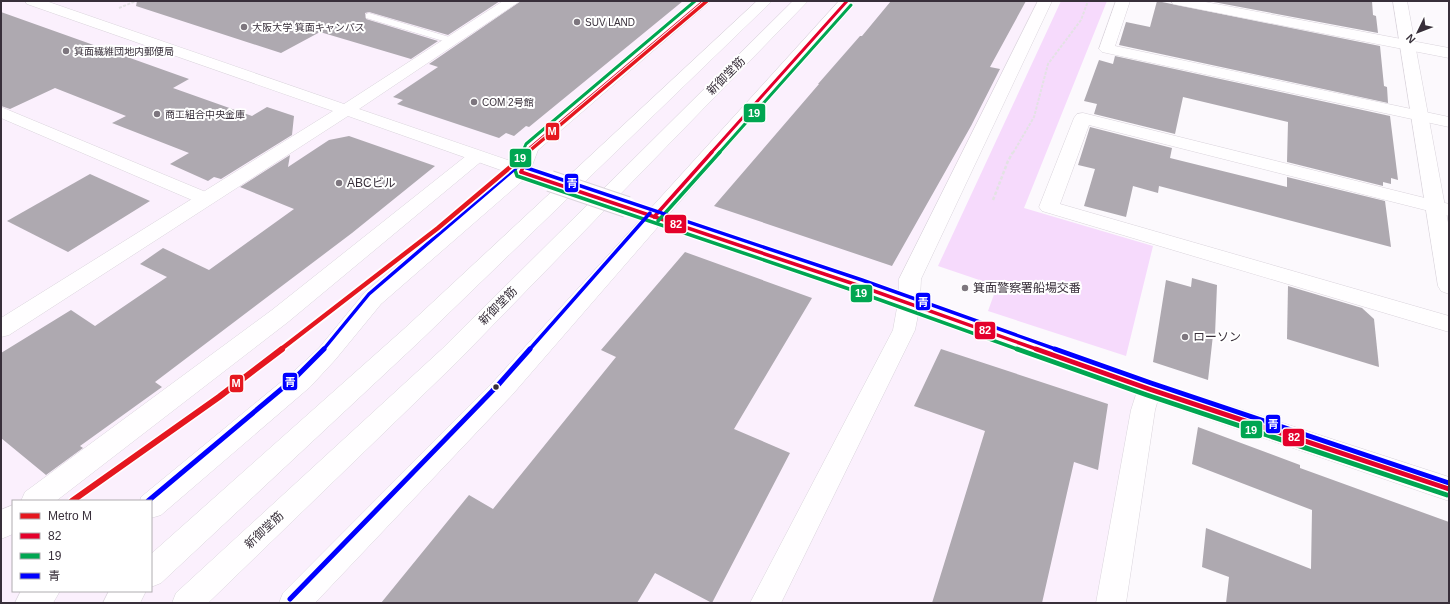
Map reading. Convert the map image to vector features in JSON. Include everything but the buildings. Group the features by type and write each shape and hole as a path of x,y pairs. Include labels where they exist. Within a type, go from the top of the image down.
{"main road":[{"path":"32,1 521,172 909,304 1149,389 1449,489"},
{"path":"6,320 206,199 513,1"},
{"path":"152,505 301,380 327,354 373,298 521,172 530,148 704,1"},
{"path":"152,572 413,334 766,1"},
{"name":"新御堂筋","path":"187,603 450,356 800,1"},
{"path":"294,603 503,388 847,1"},
{"path":"765,603 904,330 909,304 910,279 1045,1"},
{"path":"1122,1 1107,49 1449,122"},
{"path":"1178,1 1449,52"},
{"path":"1400,1 1420,116 1442,208 1449,286"},
{"path":"1,112 206,199"},
{"path":"1442,208 1083,118 1050,207 1449,324"},
{"path":"36,500 280,316 476,156"},
{"path":"1111,603 1143,410 1149,389"},
{"path":"1,526 12,519"},
{"path":"30,603 44,592"},
{"path":"118,603 130,592"}],"lane":[{"path":"369,16 453,41"}],"path":[{"path":"116,10 136,1"},
{"path":"993,200 1008,161 1034,117 1048,64 1081,20 1088,1"}],"shaded area":[{"path":"1,1 1045,1 909,304 1149,389 1111,603 1,603"},
{"path":"1061,1 1107,1 1024,208 1153,246 1126,356 988,311 997,286 938,266"}],"metro line":[{"name":"M","path":"73,500 219,397 438,228 707,1"}],"transit line":[{"name":"19","path":"695,1 526,144 515,170 517,176 858,292 1147,395 1447,495"},
{"name":"82","path":"521,172 530,148 704,1"},
{"name":"82","path":"654,217 847,1"},
{"name":"19","path":"658,221 851,5"},
{"name":"青","path":"149,500 297,376 323,350 369,294 517,167 521,166 862,280 1151,383 1449,483"},
{"name":"82","path":"521,172 860,286 1149,389 1449,489"},
{"name":"青","path":"290,599 499,384 650,213"}],"place":[{"name":"SUV LAND","path":"577,22"},
{"name":"大阪大学 箕面キャンパス","path":"244,27"},
{"name":"箕面繊維団地内郵便局","path":"66,51"},
{"name":"COM 2号館","path":"474,102"},
{"name":"商工組合中央金庫","path":"157,114"},
{"name":"ABCビル","path":"339,183"},
{"name":"箕面警察署船場交番","path":"965,288"},
{"name":"ローソン","path":"1185,337"}]}
